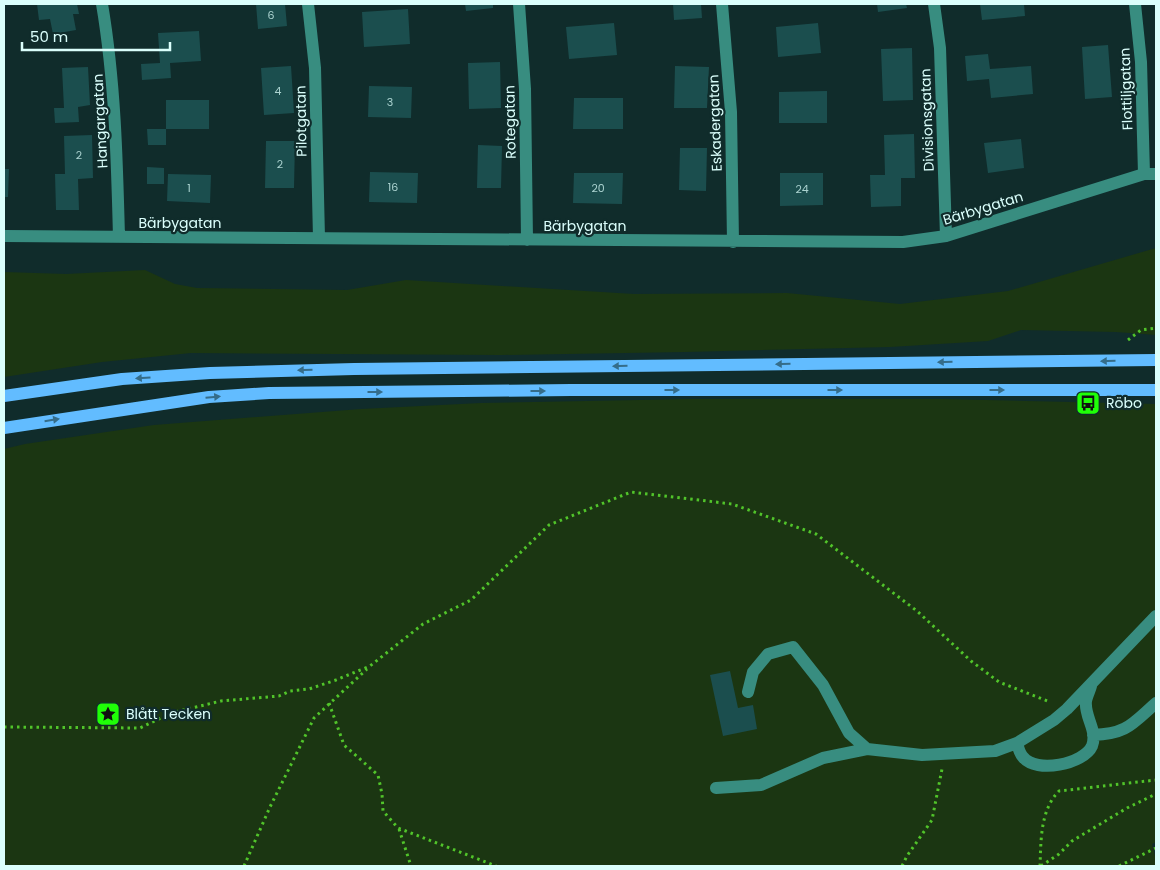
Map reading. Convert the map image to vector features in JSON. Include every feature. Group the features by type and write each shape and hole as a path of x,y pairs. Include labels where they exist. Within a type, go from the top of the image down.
{"main road":[{"path":"4,396 122,379 210,373 354,369 1156,360"},
{"path":"4,428 209,397 269,393 561,390 1156,390"}],"street":[{"name":"Hangargatan","path":"102,4 110,51 117,145 119,237"},
{"name":"Pilotgatan","path":"308,4 315,68 319,238"},
{"name":"Rotegatan","path":"518,4 525,90 527,240"},
{"name":"Eskadergatan","path":"722,4 731,112 733,242"},
{"name":"Divisionsgatan","path":"934,4 940,48 946,236"},
{"name":"Flottiljgatan","path":"1135,4 1150,174"},
{"name":"Bärbygatan","path":"4,236 903,242 946,236 1150,174"},
{"path":"716,788 760,785 823,758 867,749 922,755 996,750 1017,743 1054,720 1156,616"},
{"path":"748,692 753,672 768,654 793,647 823,685 848,733 867,749"},
{"path":"1017,743 1023,758 1034,764 1048,766 1076,760 1087,754 1092,744 1093,729 1088,716 1086,701 1093,681"},
{"path":"1093,735 1111,734 1125,729 1156,704"}],"path":[{"path":"1128,340 1141,330 1156,328"},
{"path":"244,866 270,807 314,718 370,666 423,624 471,600 549,525 631,492 732,504 816,534 917,611 971,661 999,682 1066,709"},
{"path":"4,727 140,728 171,713 221,701 279,696 290,691 309,690 370,666"},
{"path":"329,704 344,746 378,775 383,811 398,828 410,863 409,866"},
{"path":"902,866 932,820 942,774 943,754"},
{"path":"1040,866 1042,830 1052,798 1058,791 1156,780"},
{"path":"1040,866 1059,854 1072,841 1156,794"},
{"path":"398,828 496,866"},
{"path":"1119,866 1156,848"}],"green space":[{"path":"1156,248 1156,335 1116,332 1021,330 988,341 890,347 685,352 501,355 191,353 102,362 4,377 4,272 66,274 145,270 175,284 197,288 347,290 406,280 634,294 787,293 900,304 1008,291"},
{"path":"692,399 943,399 1156,404 1156,842 1152,844 1156,860 1155,866 4,866 4,449 25,444 154,425 361,409 481,403"}],"building":[{"path":"37,4 77,4 79,14 73,14 76,30 53,34 50,19 39,20"},
{"path":"256,4 285,4 287,26 258,29"},
{"path":"465,4 493,4 493,8 466,11"},
{"path":"673,4 701,4 702,18 674,20"},
{"path":"877,4 906,4 907,8 878,12"},
{"path":"980,4 1024,4 1025,16 982,20"},
{"path":"408,9 410,44 364,47 362,12"},
{"path":"614,23 617,55 569,59 566,27"},
{"path":"818,23 821,53 778,57 776,27"},
{"path":"199,31 201,61 170,63 171,78 142,80 141,64 160,63 158,33"},
{"path":"1108,45 1112,97 1085,99 1082,47"},
{"path":"912,48 913,100 883,101 881,49"},
{"path":"988,54 990,69 1031,66 1033,94 991,98 989,79 967,81 965,56"},
{"path":"500,62 501,108 469,109 468,63"},
{"path":"291,66 294,113 264,115 261,68"},
{"path":"675,66 709,67 707,108 674,108"},
{"path":"88,67 90,105 78,107 79,122 55,123 54,108 64,108 62,68"},
{"path":"369,86 412,87 411,118 368,117"},
{"path":"827,91 827,123 779,123 779,92"},
{"path":"574,98 623,98 623,129 573,129"},
{"path":"166,100 209,100 209,129 166,129"},
{"path":"147,129 166,129 166,145 148,145"},
{"path":"914,134 915,178 901,178 901,206 871,207 870,175 885,175 884,135"},
{"path":"92,135 93,178 78,179 79,210 56,210 55,174 65,174 64,136"},
{"path":"1021,139 1024,168 988,173 984,143"},
{"path":"266,141 295,141 294,188 265,188"},
{"path":"478,145 502,146 501,188 477,188"},
{"path":"680,148 707,148 706,191 679,190"},
{"path":"147,167 164,168 164,184 147,184"},
{"path":"4,169 9,169 8,197 4,197"},
{"path":"370,172 418,173 417,203 369,202"},
{"path":"574,173 623,173 622,204 573,203"},
{"path":"780,173 823,173 823,205 780,206"},
{"path":"168,174 211,175 210,203 167,201"},
{"path":"730,671 738,708 753,705 757,729 723,736 710,675"}],"place":[{"name":"Röbo","path":"1088,403"},
{"name":"Blått Tecken","path":"108,714"}]}
